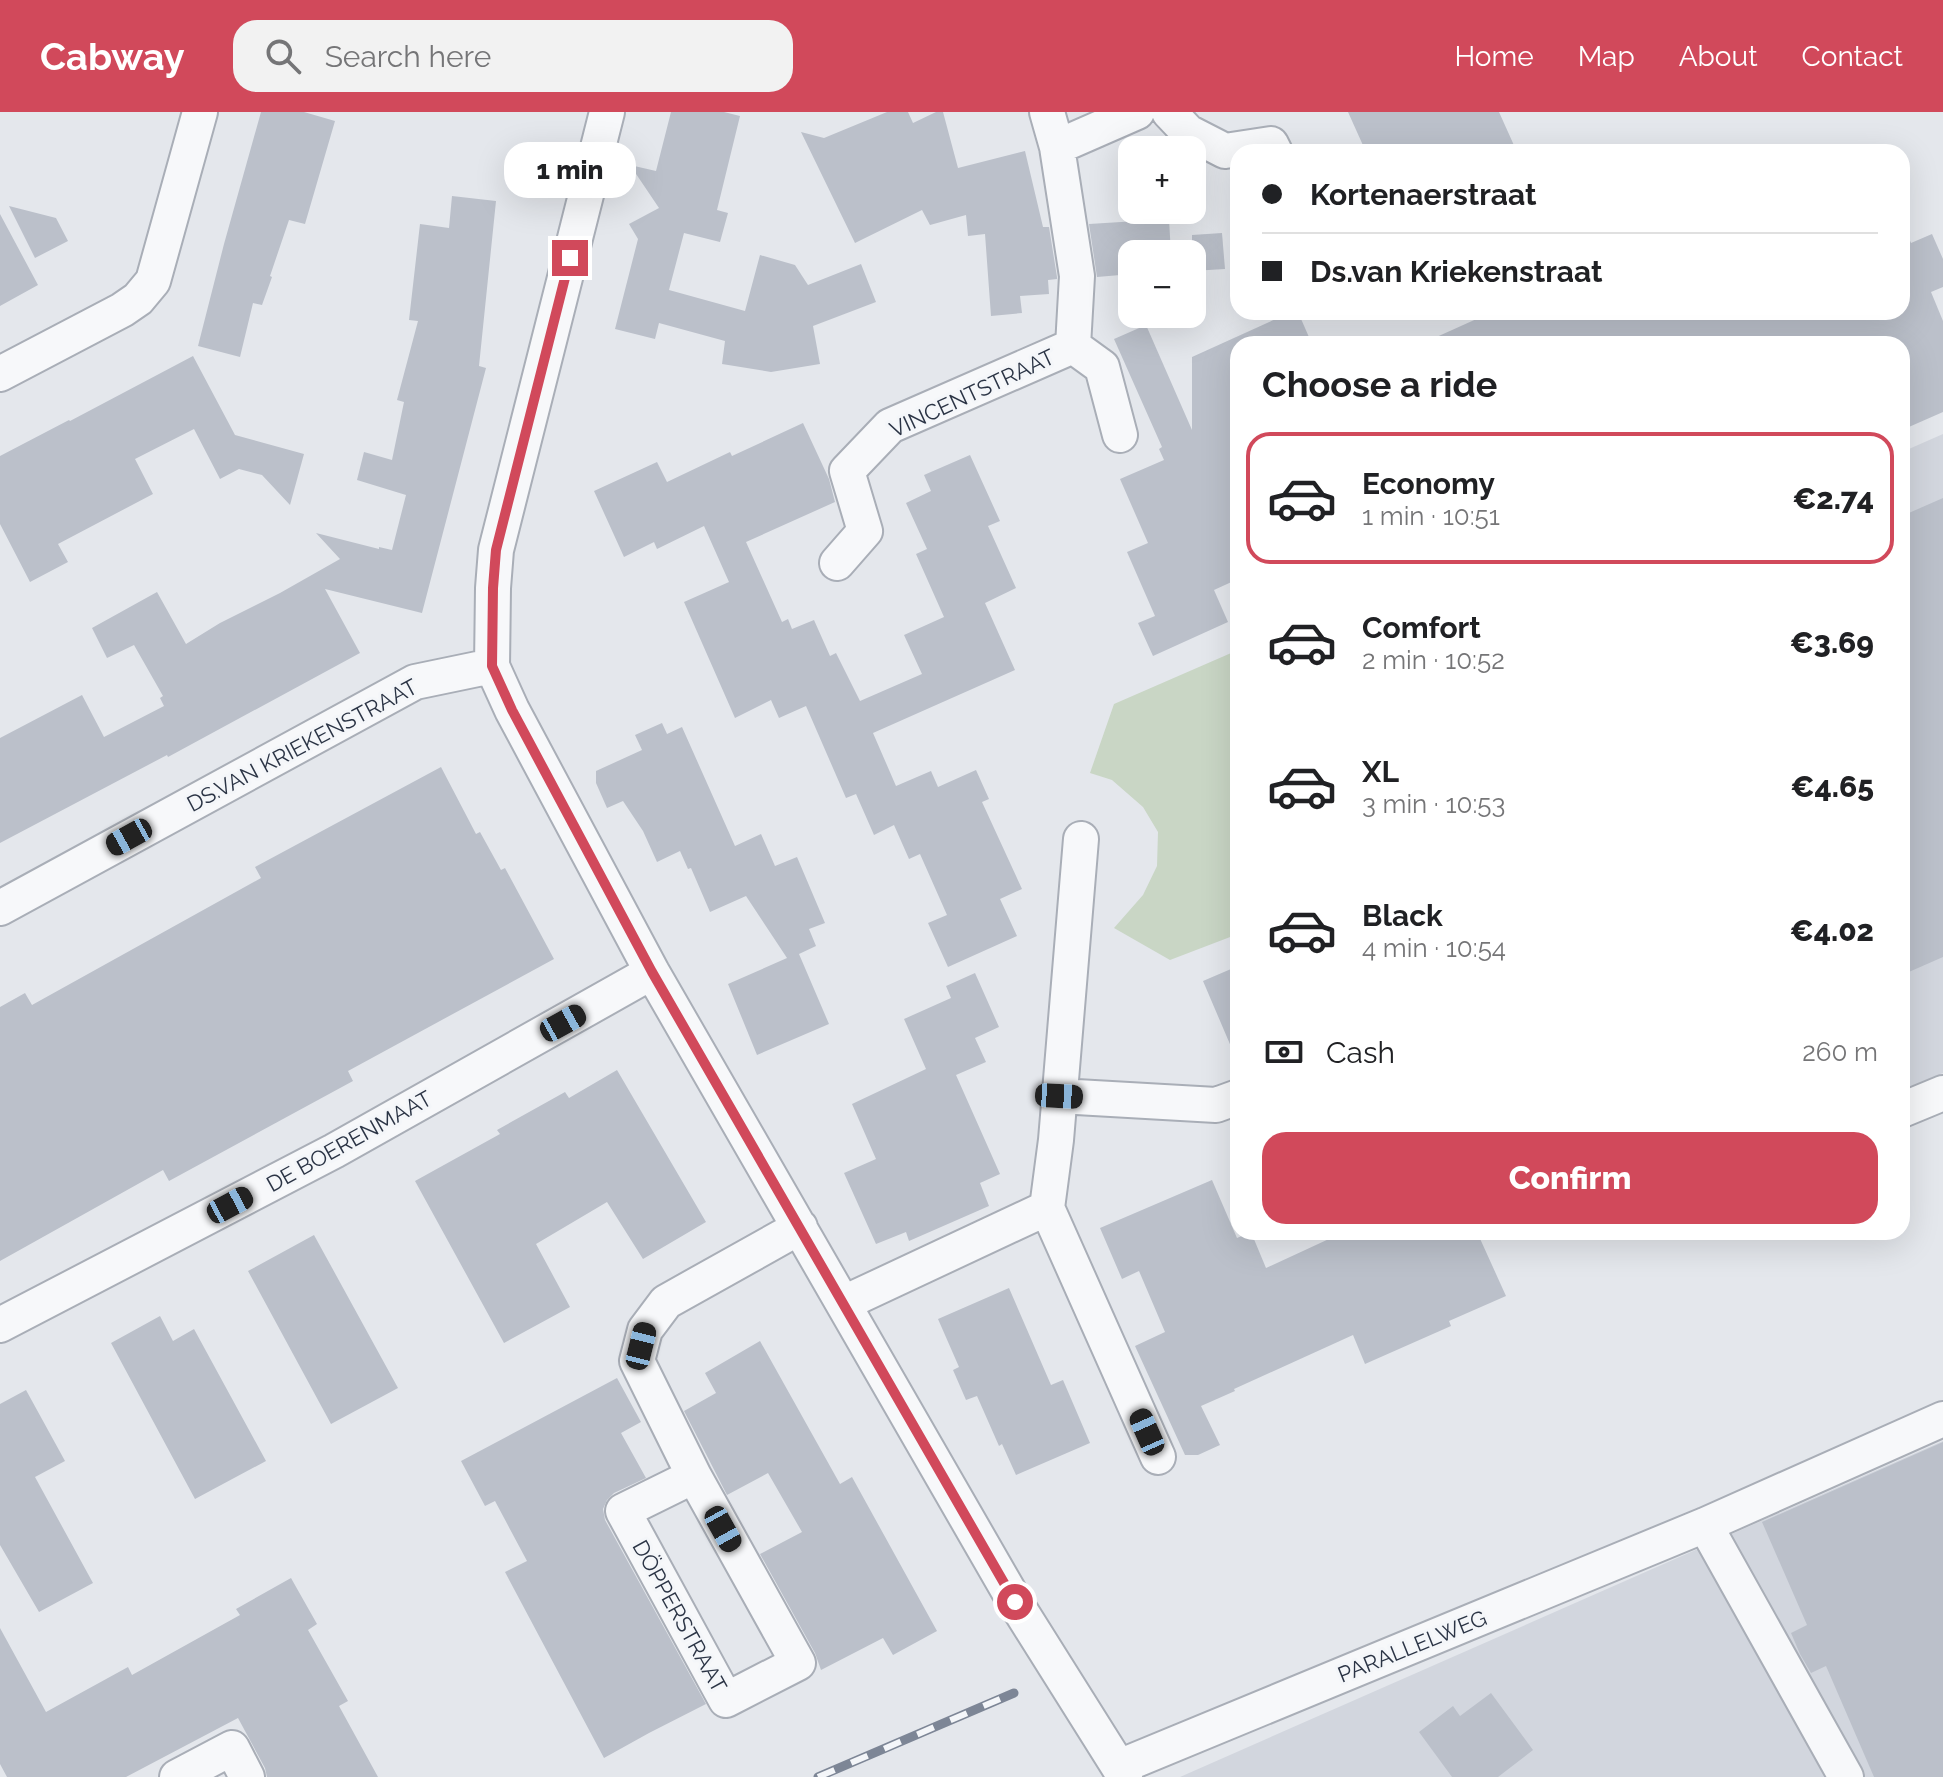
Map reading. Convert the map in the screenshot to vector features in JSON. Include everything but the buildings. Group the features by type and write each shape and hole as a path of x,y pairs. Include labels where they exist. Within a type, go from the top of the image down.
{"street":[{"path":"0,374 122,310 138,299 153,281 200,112"},
{"path":"607,112 496,550 492,666 512,710 652,972 1015,1602 1122,1772"},
{"name":"VINCENTSTRAAT","path":"1047,112 1057,147 1077,276 1073,346"},
{"path":"1057,147 1137,112"},
{"path":"1169,112 1188,132 1225,151 1230,150"},
{"name":"VINCENTSTRAAT","path":"1073,346 1102,367 1120,435"},
{"name":"VINCENTSTRAAT","path":"837,563 865,531 847,471 890,426 1073,346"},
{"name":"DS.VAN KRIEKENSTRAAT","path":"0,908 415,682 492,666"},
{"path":"1081,839 1047,1208 1158,1457"},
{"name":"DE BOERENMAAT","path":"0,1325 334,1151 652,972"},
{"path":"1910,1107 1943,1093"},
{"path":"1059,1096 1216,1105 1230,1100"},
{"path":"844,1303 1047,1208"},
{"name":"DÖPPERSTRAAT","path":"694,1476 623,1511 726,1700 798,1663 694,1476 637,1361 645,1330 666,1302 800,1227"},
{"name":"PARALLELWEG","path":"1122,1772 1705,1525 1943,1419"},
{"path":"1705,1525 1846,1777"},
{"path":"177,1777 232,1748 247,1777"}],"shaded area":[{"path":"1943,434 1943,1073 1910,1087 1910,448"},
{"path":"1943,1441 1943,1777 1180,1777"}],"green space":[{"path":"1230,653 1230,937 1170,960 1114,928 1143,895 1157,866 1158,832 1143,807 1112,780 1090,773 1114,704"}],"railway":[{"path":"818,1777 1014,1693"}],"route":[{"path":"570,258 496,550 492,666 512,710 652,972 1015,1602"}]}
